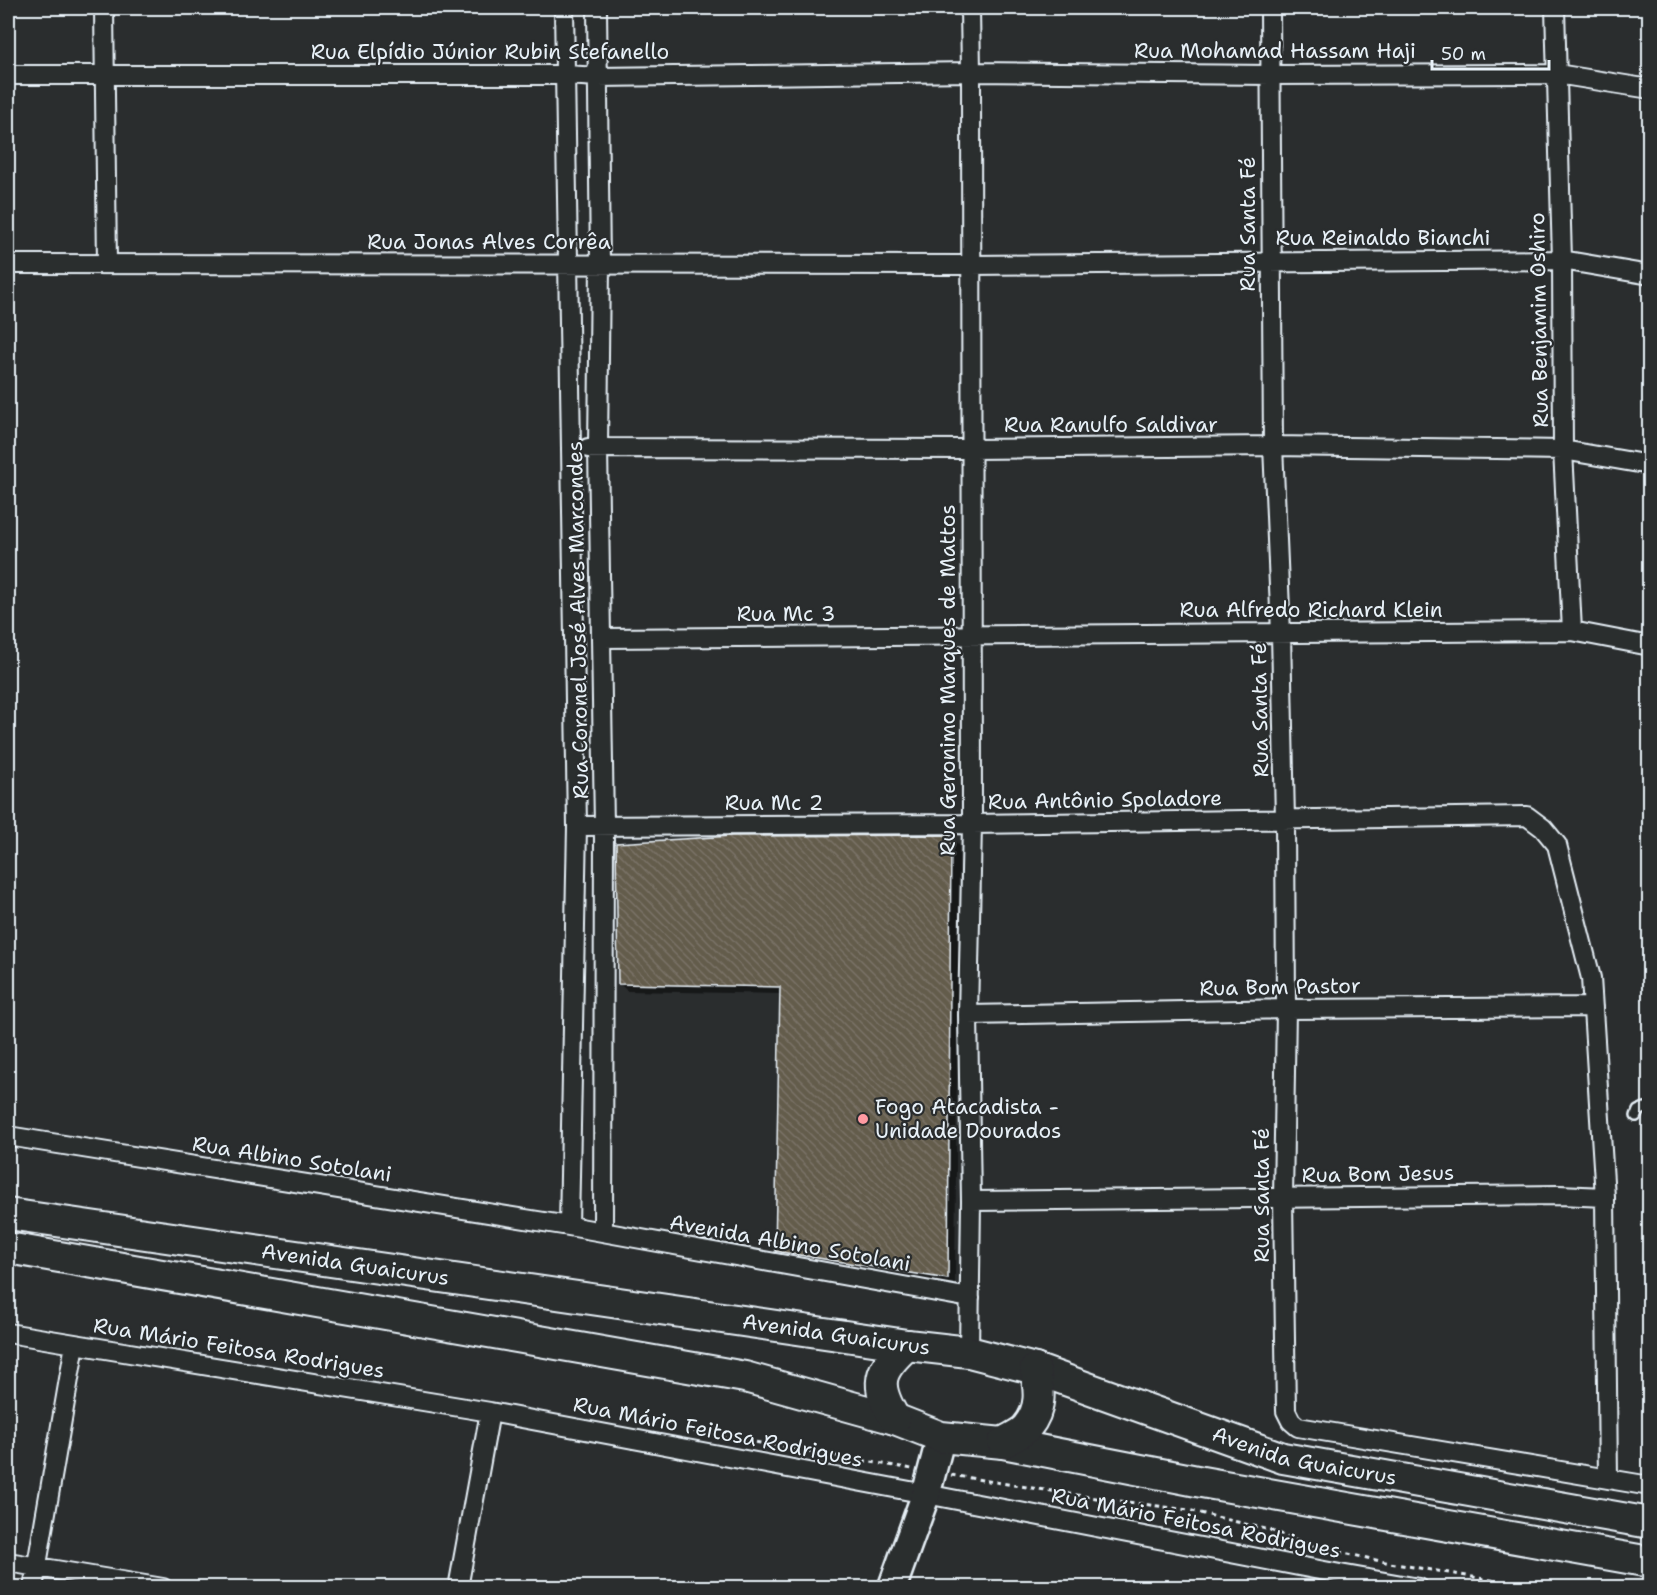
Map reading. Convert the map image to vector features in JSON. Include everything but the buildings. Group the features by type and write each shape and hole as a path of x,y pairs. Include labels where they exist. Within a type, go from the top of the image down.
{"main road":[{"name":"Avenida Guaicurus","path":"8,1214 907,1345 969,1352 1035,1369 1283,1458 1650,1524"},
{"name":"Avenida Guaicurus","path":"8,1248 745,1377 895,1419 941,1437 1003,1443 1202,1482 1650,1562"},
{"path":"895,1419 885,1403 882,1375 890,1360 907,1345"},
{"path":"1003,1443 1026,1428 1039,1406 1035,1369"}],"street":[{"path":"104,8 107,264"},
{"name":"Rua Coronel José Alves Marcondes","path":"564,8 576,826 569,1226"},
{"name":"Rua Coronel José Alves Marcondes","path":"597,8 600,264 598,448 604,826 603,1232"},
{"name":"Rua Geronimo Marques de Mattos","path":"969,1352 971,1201 968,1015 972,824 972,72 970,8"},
{"name":"Rua Santa Fé","path":"1270,8 1273,446 1281,633 1285,820 1286,1009 1283,1198 1286,1411 1291,1421 1298,1427 1608,1479"},
{"name":"Rua Benjamim Oshiro","path":"1555,8 1562,260 1563,450 1572,631"},
{"name":"Rua Elpídio Júnior Rubin Stefanello","path":"8,75 598,76 972,72"},
{"name":"Rua Mohamad Hassam Haji","path":"972,72 1271,75 1557,74 1650,89"},
{"name":"Rua Reinaldo Bianchi","path":"971,265 1562,260 1650,275"},
{"name":"Rua Jonas Alves Corrêa","path":"8,264 971,265"},
{"name":"Rua Ranulfo Saldivar","path":"571,447 971,449 1273,446 1563,450 1650,465"},
{"name":"Rua Alfredo Richard Klein","path":"971,636 1572,631 1650,646"},
{"name":"Rua Mc 3","path":"602,638 971,636"},
{"name":"Rua Antônio Spoladore","path":"972,824 1527,816 1543,828 1557,845 1591,978 1593,1007"},
{"name":"Rua Mc 2","path":"576,826 972,824"},
{"path":"1593,1007 1605,1197 1608,1479 1650,1486"},
{"name":"Rua Bom Pastor","path":"968,1015 1286,1009 1593,1007"},
{"name":"Rua Albino Sotolani","path":"8,1136 603,1232"},
{"name":"Rua Bom Jesus","path":"971,1201 1559,1195 1605,1197"},
{"name":"Avenida Albino Sotolani","path":"603,1232 970,1298"},
{"name":"Rua Mário Feitosa Rodrigues","path":"8,1333 490,1412 926,1494 1339,1581 1419,1587"},
{"path":"33,1587 75,1344"},
{"path":"458,1587 490,1412"},
{"path":"892,1587 926,1494 941,1437"},
{"path":"8,1562 163,1587"}],"lane":[{"path":"1635,1116 1638,1111 1645,1108 1650,1109"}],"place":[{"name":"Fogo Atacadista - Unidade Dourados","path":"863,1119"}]}
